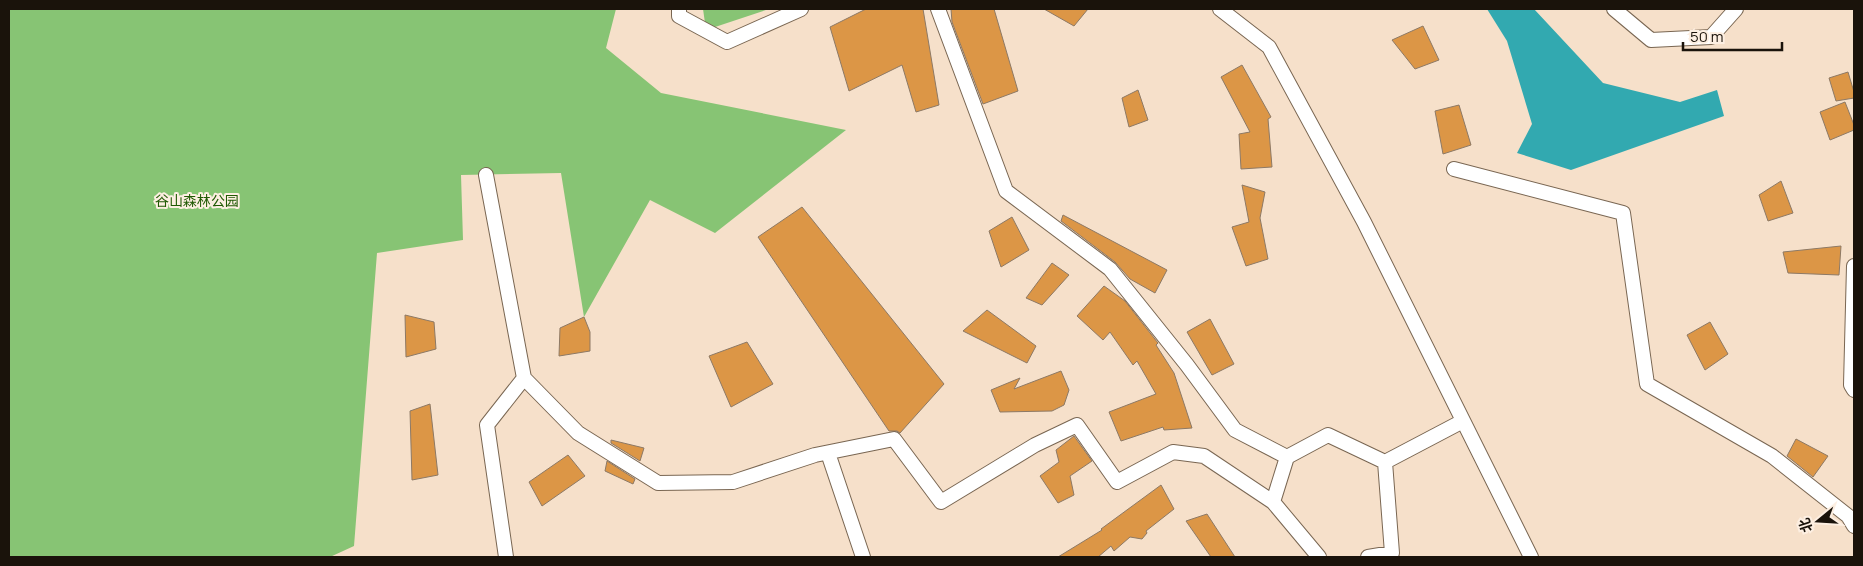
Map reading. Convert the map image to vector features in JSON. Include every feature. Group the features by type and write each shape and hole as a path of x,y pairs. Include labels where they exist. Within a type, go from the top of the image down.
{"street":[{"path":"679,9 679,16 727,42 801,9"},
{"path":"938,9 1006,191 1110,269 1187,365 1235,430 1287,456"},
{"path":"1220,9 1269,47 1364,222 1531,557"},
{"path":"1614,9 1651,40 1710,37 1736,9"},
{"path":"1454,169 1623,213 1647,384 1772,456 1852,519"},
{"path":"486,175 524,378 578,433 658,483 733,482 815,455 894,439 941,502 1035,445 1077,425 1117,482 1172,452 1204,456 1273,502 1319,557"},
{"path":"1854,266 1852,385 1854,390"},
{"path":"506,557 487,425 524,378"},
{"path":"1385,462 1463,421"},
{"path":"1273,502 1287,456 1328,435 1385,462"},
{"path":"828,452 863,557"},
{"path":"1368,557 1392,555 1385,462"}],"green space":[{"name":"谷山森林公园","path":"9,9 616,9 606,48 661,93 846,130 715,233 650,200 584,317 561,173 461,175 463,240 377,253 354,546 330,557 9,557"},
{"path":"703,9 769,9 706,30"}],"water":[{"path":"1487,9 1534,9 1603,83 1680,102 1717,90 1724,116 1571,170 1517,153 1532,124 1507,41"}],"building":[{"path":"866,9 923,9 939,105 916,112 902,65 849,91 830,27"},
{"path":"951,9 994,9 1018,91 983,104 952,22"},
{"path":"1044,9 1088,9 1074,26"},
{"path":"1423,26 1439,60 1415,69 1392,40"},
{"path":"1242,65 1271,117 1268,119 1272,167 1241,169 1239,134 1250,132 1221,77"},
{"path":"1848,72 1854,98 1836,101 1829,78"},
{"path":"1138,90 1148,120 1129,127 1122,98"},
{"path":"1845,102 1854,125 1854,130 1830,140 1820,112"},
{"path":"1459,105 1471,145 1443,154 1435,111"},
{"path":"1781,181 1793,213 1768,221 1759,195"},
{"path":"1242,185 1265,192 1260,218 1268,259 1246,266 1232,227 1249,222"},
{"path":"802,207 944,384 900,433 889,431 758,237"},
{"path":"1063,215 1167,270 1155,293 1130,279 1115,262 1061,221"},
{"path":"1012,217 1029,250 1001,267 989,231"},
{"path":"1841,246 1839,275 1788,273 1783,252"},
{"path":"1052,263 1069,275 1042,305 1026,298"},
{"path":"1104,286 1125,301 1158,343 1156,345 1174,373 1192,428 1164,430 1163,427 1121,441 1109,412 1156,394 1137,361 1133,365 1110,332 1103,340 1077,316"},
{"path":"987,310 1036,346 1027,363 963,331"},
{"path":"405,315 434,322 436,349 406,357"},
{"path":"584,317 590,332 590,351 559,356 560,328"},
{"path":"1210,319 1234,364 1212,375 1187,332"},
{"path":"1710,322 1728,354 1705,370 1687,335"},
{"path":"747,342 773,384 731,407 709,356"},
{"path":"1061,371 1069,390 1064,405 1052,411 1000,412 991,390 1020,378 1014,389"},
{"path":"430,404 438,475 412,480 410,411"},
{"path":"1074,436 1092,461 1070,476 1074,495 1058,503 1040,476 1059,462 1056,450"},
{"path":"1796,439 1828,456 1813,477 1787,456"},
{"path":"611,440 644,448 640,461 611,443"},
{"path":"568,455 585,476 542,506 529,482"},
{"path":"607,461 635,479 633,484 605,471"},
{"path":"1161,485 1174,509 1146,531 1147,533 1142,539 1130,537 1114,551 1111,546 1098,557 1058,557 1102,530"},
{"path":"1207,514 1235,557 1211,557 1186,521"}]}
